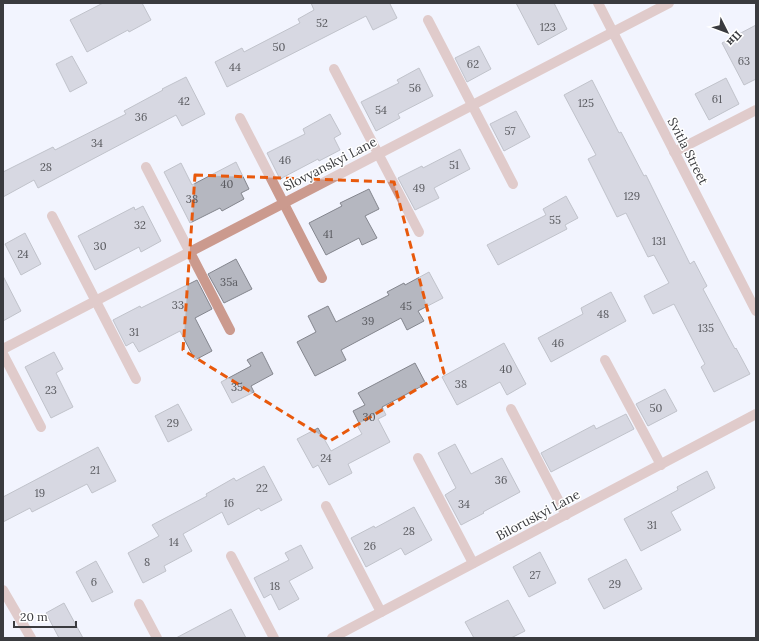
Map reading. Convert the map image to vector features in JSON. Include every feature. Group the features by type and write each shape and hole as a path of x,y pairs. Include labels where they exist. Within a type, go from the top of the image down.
{"street":[{"name":"Svitla Street","path":"598,3 756,311"},
{"name":"Slovyanskyi Lane","path":"3,349 669,3"},
{"path":"428,20 513,184"},
{"path":"334,69 419,232"},
{"path":"674,152 756,110"},
{"path":"240,118 322,278"},
{"path":"146,167 230,330"},
{"path":"52,216 136,379"},
{"path":"3,354 40,427"},
{"path":"606,360 660,465"},
{"path":"511,409 566,515"},
{"name":"Biloruskyi Lane","path":"332,638 756,414"},
{"path":"418,458 474,563"},
{"path":"326,506 381,612"},
{"path":"231,556 274,638"},
{"path":"3,590 31,638"},
{"path":"139,604 157,638"}],"highlighted area":[{"path":"195,175 394,182 444,373 330,441 183,350"}],"building":[{"path":"103,3 142,3 151,20 129,32 128,30 87,52 70,20"},
{"path":"311,3 391,3 390,4 397,18 373,30 366,16 227,87 215,62 242,48 244,52 300,23 298,19 314,10"},
{"path":"516,3 554,3 567,29 538,45"},
{"path":"756,25 756,79 744,85 722,43"},
{"path":"479,46 491,69 467,82 455,58"},
{"path":"72,56 87,83 70,92 56,64"},
{"path":"419,68 433,96 398,114 400,118 376,131 361,102 399,83 397,80"},
{"path":"186,77 205,114 182,126 176,115 38,188 34,180 3,197 3,172 53,147 55,150 126,114 124,111"},
{"path":"726,78 739,104 709,120 695,94"},
{"path":"592,80 619,133 621,132 644,176 646,175 690,264 694,261 707,286 703,289 750,374 714,392 701,367 705,364 674,304 653,314 644,296 669,283 654,255 648,257 626,213 617,217 588,159 596,155 564,95"},
{"path":"516,111 530,137 504,151 490,124"},
{"path":"330,114 341,134 334,138 340,150 319,161 318,159 280,179 267,153 305,134 303,129"},
{"path":"460,149 470,169 434,188 439,198 415,210 398,178 422,166 423,168"},
{"path":"236,162 249,189 241,193 244,199 222,211 220,208 190,223 164,172 181,163 192,185"},
{"path":"369,189 379,209 365,216 377,238 362,245 359,238 326,255 309,223 342,206 340,203"},
{"path":"566,196 578,218 565,225 567,229 498,265 487,245 546,215 543,209"},
{"path":"143,206 161,241 141,252 139,247 95,270 78,236 134,207 135,210"},
{"path":"25,233 41,264 21,275 5,244"},
{"path":"236,259 252,289 224,303 208,274"},
{"path":"429,272 443,298 418,311 424,321 407,330 401,318 341,350 346,360 315,376 297,342 316,332 308,316 328,306 336,322 389,295 387,292 404,283 405,285"},
{"path":"3,276 21,311 3,321"},
{"path":"197,280 212,309 195,318 212,351 195,360 180,331 139,352 133,342 126,346 113,320 140,306 141,308"},
{"path":"611,292 626,321 551,362 538,338 583,314 581,308"},
{"path":"504,343 526,384 507,395 500,382 457,405 442,377"},
{"path":"54,352 63,369 56,373 73,407 51,418 25,367"},
{"path":"262,352 273,374 251,386 254,392 232,403 221,382 251,366 247,360"},
{"path":"415,363 426,384 382,407 386,415 378,419 390,442 348,464 352,473 329,485 318,465 313,468 297,439 318,428 331,451 362,434 358,427 360,425 353,411 365,405 358,393"},
{"path":"665,389 677,411 648,426 636,404"},
{"path":"178,404 192,430 168,442 155,416"},
{"path":"626,414 634,429 551,472 541,453 594,425 596,429"},
{"path":"455,444 471,474 502,458 520,492 461,525 445,495 456,488 438,453"},
{"path":"98,447 116,481 92,493 87,484 32,512 30,508 3,522 3,497"},
{"path":"264,466 282,500 261,511 259,508 228,525 222,512 183,534 192,551 164,566 166,571 143,583 128,553 159,536 152,525 207,496 206,494 234,478 236,481"},
{"path":"707,471 715,488 671,512 681,530 641,551 624,519 678,490 677,487"},
{"path":"414,507 432,540 405,555 401,548 366,567 351,538 374,526 375,528"},
{"path":"301,545 313,568 289,581 299,599 279,610 271,594 264,598 254,578 289,560 285,553"},
{"path":"540,552 556,583 529,597 513,567"},
{"path":"626,559 642,589 604,609 588,579"},
{"path":"96,561 113,592 92,602 76,572"},
{"path":"508,600 525,631 511,638 474,638 465,622"},
{"path":"64,603 83,638 59,638 46,613"},
{"path":"231,609 246,638 176,638"}]}
